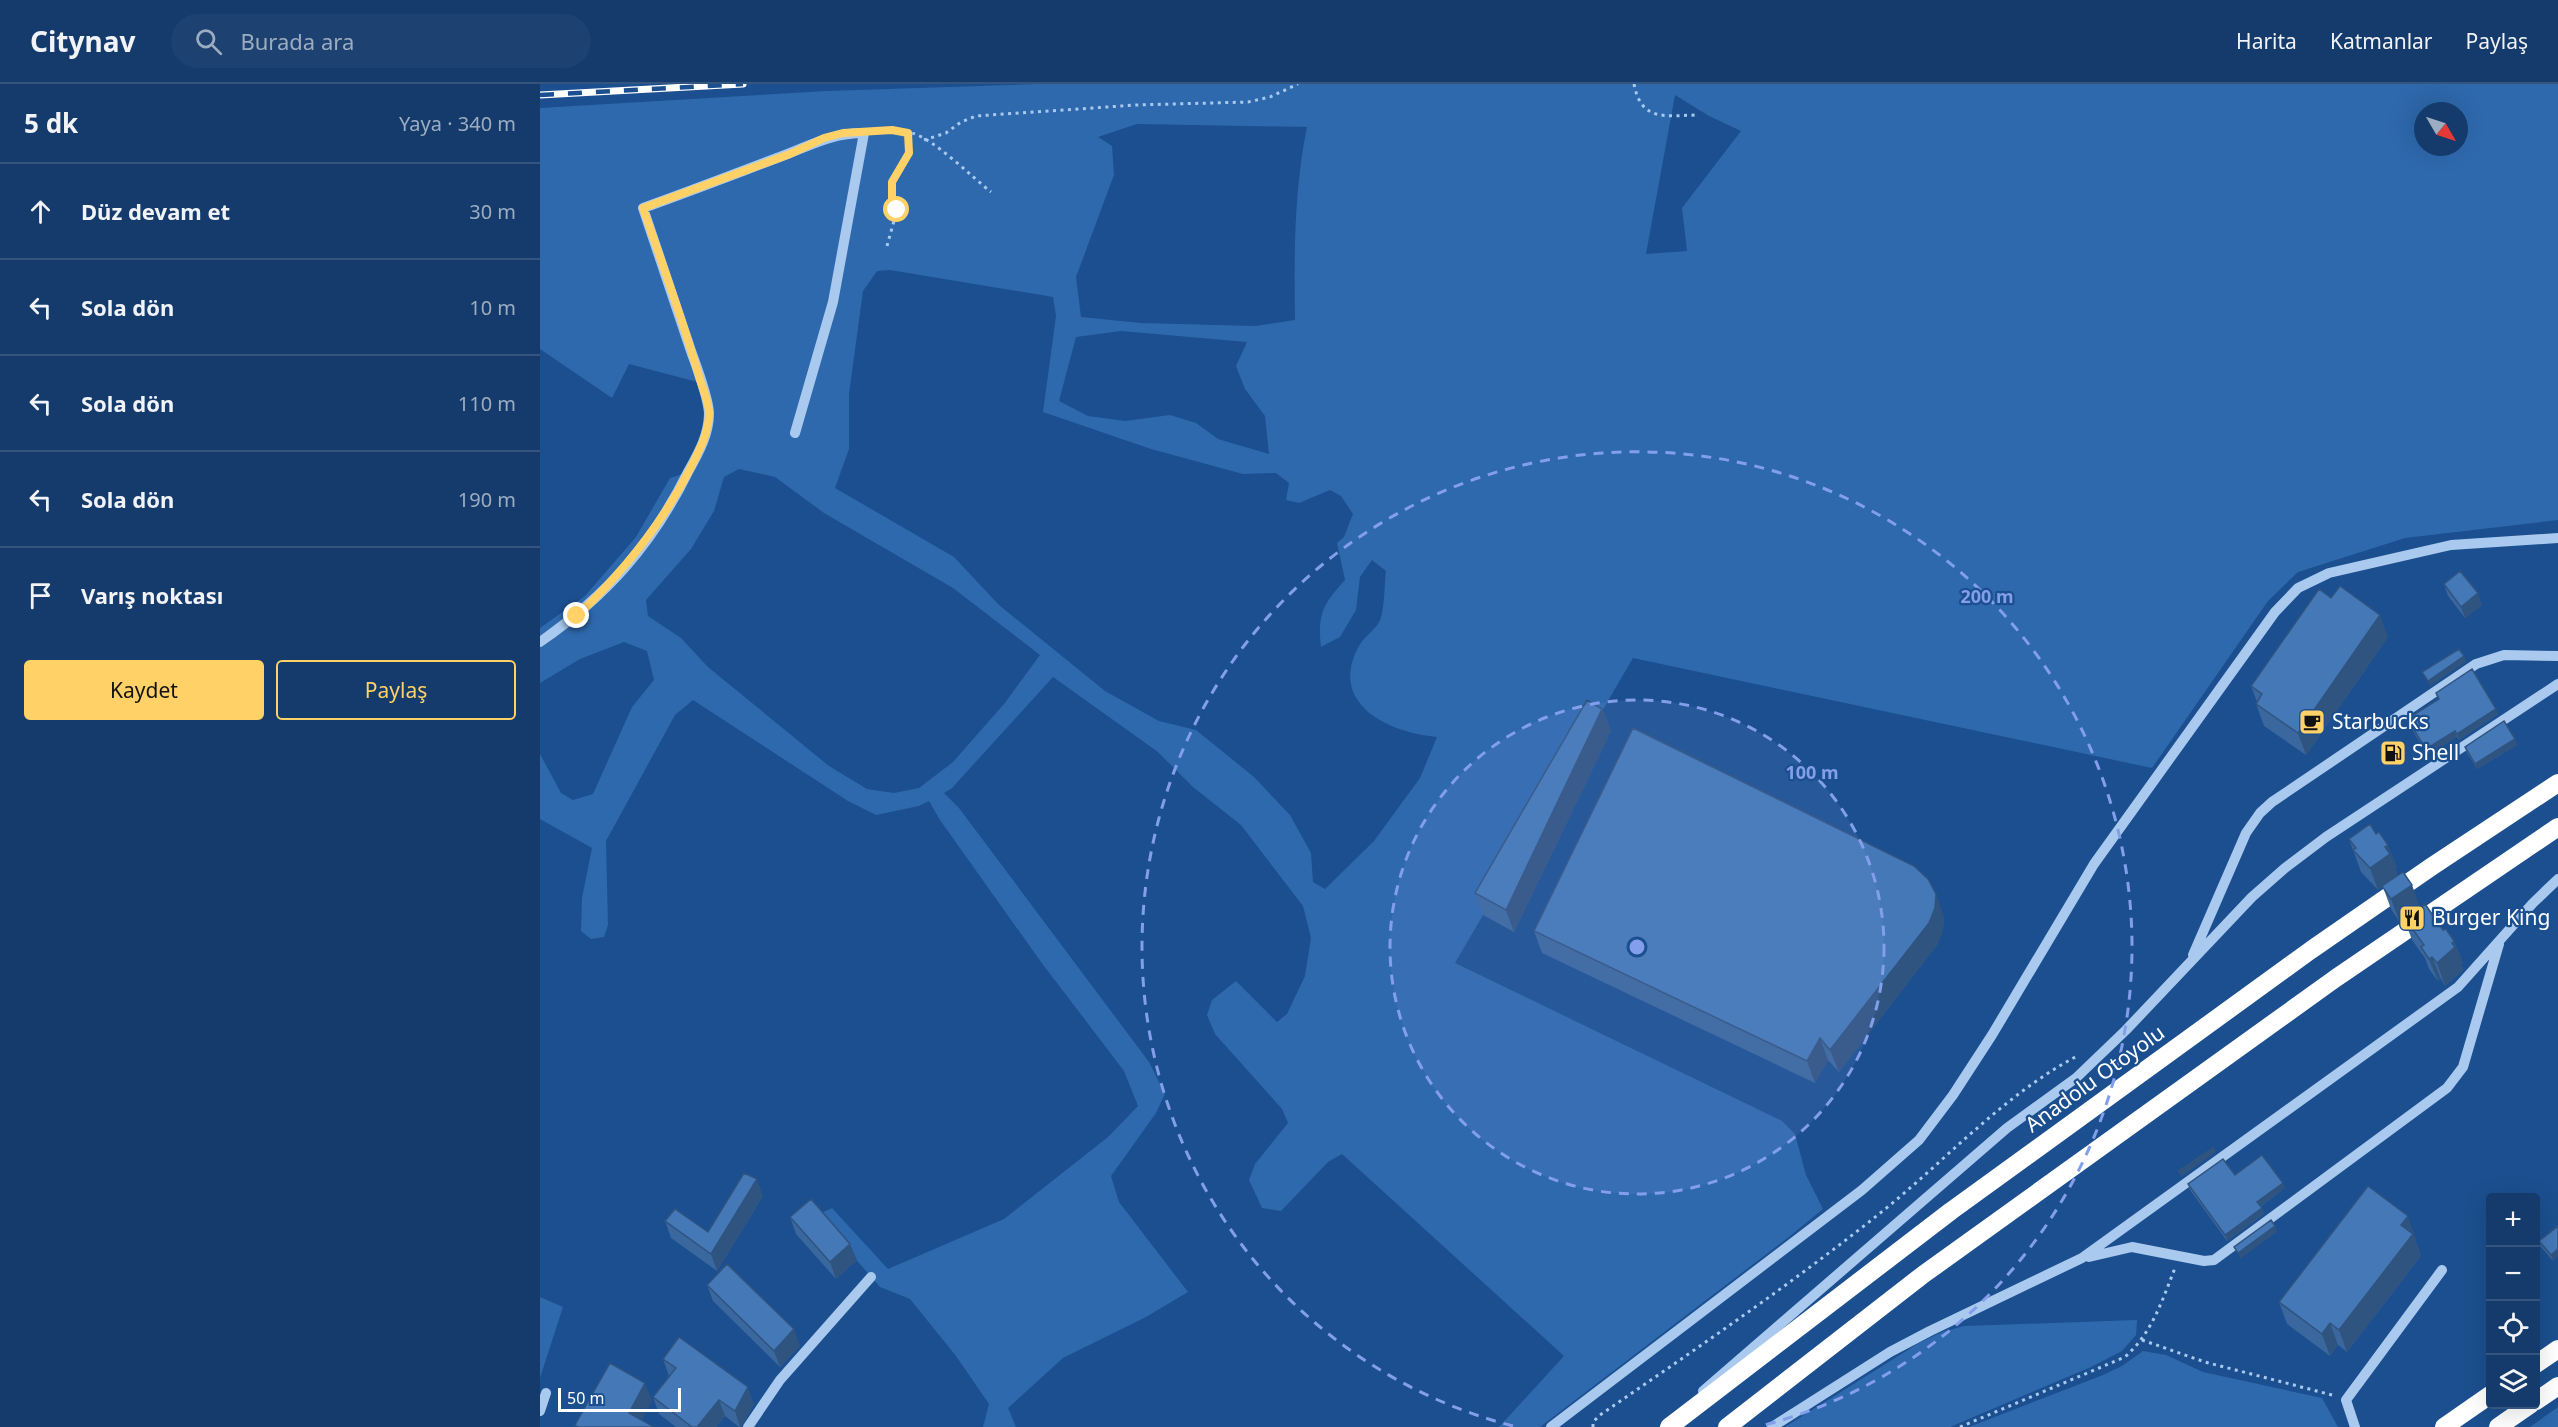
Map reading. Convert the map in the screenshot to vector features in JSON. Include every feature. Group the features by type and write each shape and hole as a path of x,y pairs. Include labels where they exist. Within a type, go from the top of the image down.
{"highway":[{"name":"Anadolu Otoyolu","path":"1670,1427 1960,1204 2311,950 2558,783"},
{"path":"1727,1427 1980,1233 2336,978 2558,827"},
{"path":"2540,1361 2558,1349"},
{"path":"2540,1398 2558,1386"},
{"path":"2444,1427 2486,1398"},
{"path":"2498,1427 2524,1409"}],"street":[{"path":"540,642 577,616 612,582 647,541 678,493 704,442 709,412 695,362 643,208 790,154 824,138 843,133 864,133 833,302 795,433"},
{"path":"1551,1427 1862,1190 1918,1140 1953,1095 1992,1035 2094,864 2264,627 2298,588 2329,573 2451,545 2558,538"},
{"path":"2190,961 2246,833 2260,813 2272,802 2476,664 2504,655 2558,656"},
{"path":"1660,1427 2007,1128 2076,1078 2126,1030 2252,897 2301,855 2558,684"},
{"path":"1772,1427 1930,1330 2082,1258 2458,987 2558,879"},
{"path":"2082,1258 2132,1247 2204,1261 2214,1260 2224,1255 2446,1088 2463,1067 2500,939"},
{"path":"2355,1427 2346,1400 2442,1270"},
{"path":"748,1427 787,1372 871,1277"},
{"path":"540,1411 546,1393"}],"path":[{"path":"924,140 946,133 961,122 976,116 1136,105 1248,102 1270,97 1298,84"},
{"path":"1634,84 1642,106 1653,114 1695,115"},
{"path":"864,133 892,130 908,133 924,140 991,192"},
{"path":"886,246 897,210 892,198 892,182 909,153 908,133"},
{"path":"1593,1427 1593,1422 1600,1415 1719,1334 1873,1218 1927,1175 2018,1094 2063,1063 2084,1052"},
{"path":"1960,1427 2125,1357 2142,1340 2153,1324 2181,1256"},
{"path":"2142,1340 2205,1362 2334,1395"}],"shaded area":[{"path":"1038,84 2558,84 2558,520 2405,538 2298,572 2268,601 2152,768 1633,658 1455,963 1782,1121 1795,1134 1806,1175 1823,1209 1540,1427 1499,1427 1564,1356 1342,1154 1328,1162 1281,1211 1262,1208 1249,1180 1255,1164 1288,1123 1282,1109 1215,1034 1207,1015 1212,1000 1236,981 1277,1022 1287,1014 1305,976 1311,938 1303,906 1241,825 1193,787 1158,752 1053,677 952,788 944,793 959,808 1149,1062 1165,1094 1156,1113 1111,1176 1119,1202 1188,1292 1146,1317 1063,1358 1008,1408 1016,1427 983,1427 989,1404 956,1356 910,1299 880,1287 817,1215 832,1208 888,1269 1004,1219 1108,1137 1138,1106 1124,1071 1041,962 940,820 929,801 919,806 876,815 848,801 693,700 675,715 606,841 608,925 604,937 591,939 581,931 582,898 592,848 540,819 540,754 561,793 573,800 593,794 632,707 654,680 647,651 624,642 580,659 540,683 540,628 585,596 636,537 670,478 689,472 709,412 701,383 629,364 612,398 540,349 540,108 827,91","holes":["1675,95 1709,116 1741,131 1682,208 1687,251 1646,254","1137,124 1307,127 1297,199 1295,320 1255,326 1141,323 1081,317 1076,277 1114,175 1112,146 1098,137","890,270 1053,297 1056,316 1043,412 1151,449 1243,474 1276,473 1289,483 1286,500 1299,503 1330,490 1341,496 1353,514 1344,537 1337,543 1345,580 1327,603 1321,617 1321,647 1340,637 1356,610 1360,577 1372,560 1386,571 1384,600 1380,621 1359,646 1351,666 1351,684 1357,699 1368,712 1383,722 1400,729 1437,737 1420,778 1374,841 1325,889 1313,882 1311,853 1290,815 1254,777 1196,730 1159,721 1105,691 999,605 954,557 835,488 849,449 849,394 863,291 877,271","1121,331 1247,342 1236,366 1245,389 1265,416 1269,454 1218,439 1196,423 1170,415 1125,421 1088,416 1059,401 1076,337","739,469 775,477 824,513 953,588 1040,655 1004,704 953,762 919,788 894,793 867,789 829,766 708,667 681,638 648,616 646,600 691,549 714,511 724,477"]},
{"path":"540,1297 563,1307 540,1378"},
{"path":"2137,1320 2136,1335 2122,1351 2091,1367 1950,1427 1785,1427 1919,1343 1942,1332 1964,1326"},
{"path":"2143,1351 2166,1355 2203,1372 2322,1398 2338,1427 1969,1427 2103,1375 2122,1366"},
{"path":"2558,1407 2558,1427 2530,1427"}],"building":[{"path":"2460,571 2478,593 2461,607 2444,584"},
{"path":"2340,586 2380,615 2298,733 2256,704 2262,694 2251,686 2319,589 2331,598"},
{"path":"2459,649 2464,656 2428,681 2422,672"},
{"path":"2472,669 2496,709 2457,734 2455,731 2426,749 2407,719 2439,699 2436,693"},
{"path":"1587,700 1602,709 1506,910 1475,893"},
{"path":"2504,721 2515,739 2475,764 2465,747"},
{"path":"1633,728 1914,866 1928,879 1936,894 1935,908 1929,923 1830,1050 1820,1038 1807,1061 1534,931"},
{"path":"2370,824 2376,834 2379,832 2388,845 2385,847 2390,854 2370,868 2353,850 2356,848 2349,839"},
{"path":"2403,872 2412,885 2391,899 2382,886"},
{"path":"2425,904 2443,930 2446,929 2454,941 2452,943 2455,947 2437,963 2432,957 2429,959 2421,947 2424,945 2404,917"},
{"path":"2214,1147 2179,1172 2178,1171"},
{"path":"2262,1155 2283,1183 2257,1202 2262,1208 2225,1235 2188,1184 2223,1159 2235,1175"},
{"path":"744,1173 757,1179 711,1254 665,1221 675,1209 708,1232"},
{"path":"2368,1186 2408,1216 2401,1225 2413,1234 2339,1330 2330,1323 2322,1334 2279,1302"},
{"path":"811,1199 850,1244 830,1262 790,1217"},
{"path":"2271,1220 2275,1226 2238,1253 2234,1247"},
{"path":"2558,1226 2558,1249 2551,1255 2540,1240"},
{"path":"727,1264 794,1329 774,1351 707,1285"},
{"path":"679,1337 748,1387 735,1411 719,1400 697,1427 692,1427 653,1397 676,1368 663,1359"},
{"path":"610,1363 645,1383 629,1413 654,1427 578,1427 575,1425"}],"railway":[{"path":"540,95 743,84"}],"place":[{"name":"Starbucks","path":"2312,722"},
{"name":"Shell","path":"2393,753"},
{"name":"Burger King","path":"2412,918"}],"route":[{"path":"577,616 612,582 647,541 678,493 704,442 709,412 695,362 643,208 790,154 824,138 843,133 892,130 908,133 909,153 892,182 892,198 897,210"}]}
